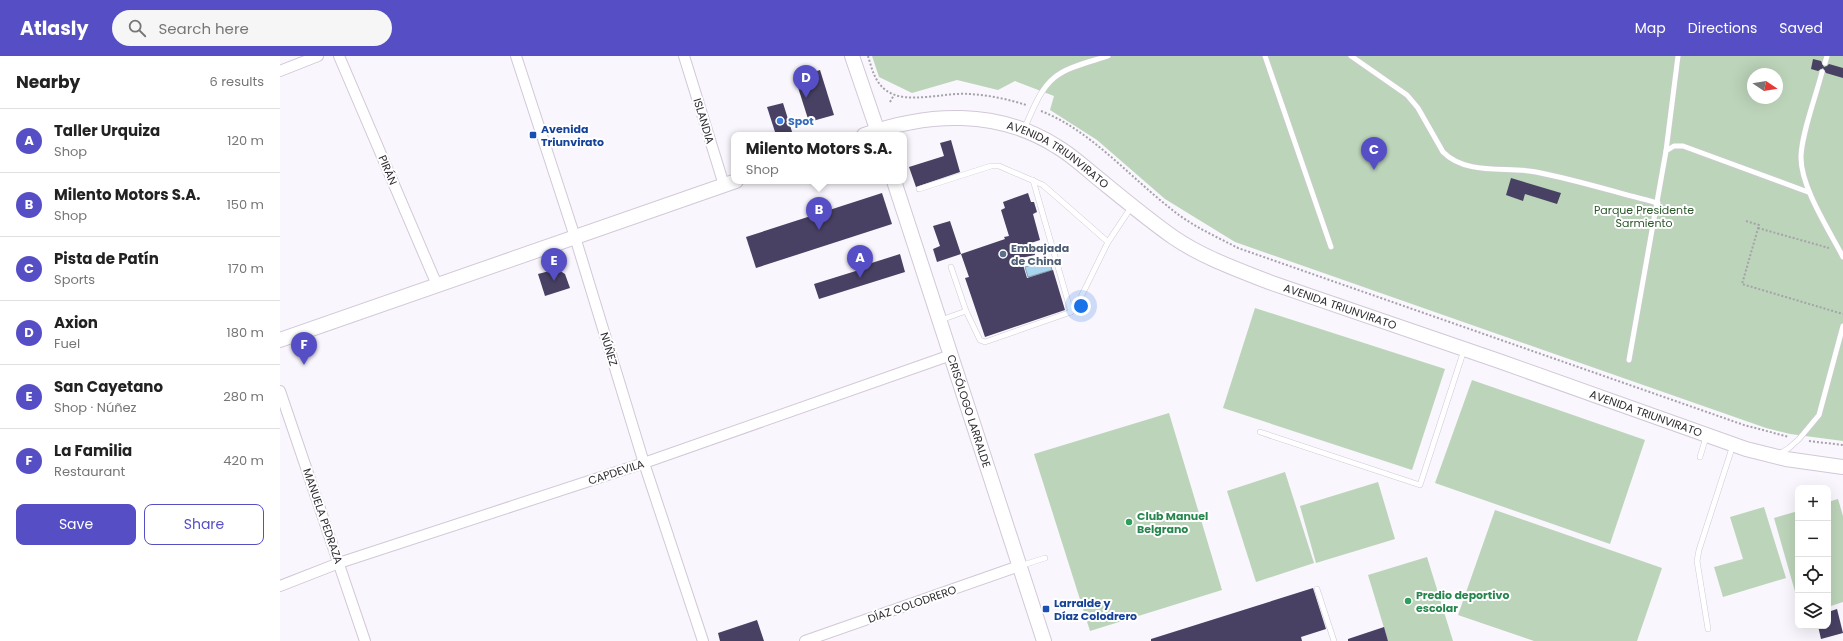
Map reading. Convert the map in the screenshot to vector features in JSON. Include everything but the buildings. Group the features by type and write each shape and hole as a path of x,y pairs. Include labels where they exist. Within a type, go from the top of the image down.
{"main road":[{"path":"852,56 873,132"},
{"name":"AVENIDA TRIUNVIRATO","path":"876,132 920,119 944,117 984,119 1024,129 1057,146 1174,238 1197,252 1225,265 1269,282 1465,349 1707,436 1775,456 1843,467"},
{"path":"280,340 730,183"},
{"name":"CRISÓLOGO LARRALDE","path":"895,184 952,354 1044,641"}],"street":[{"path":"280,71 318,56"},
{"name":"PIRÁN","path":"339,56 437,285"},
{"name":"NÚÑEZ","path":"516,56 575,237 644,463 703,641"},
{"name":"ISLANDIA","path":"684,56 730,183"},
{"name":"CAPDEVILA","path":"280,586 339,563 644,463 952,354"},
{"name":"MANUELA PEDRAZA","path":"280,391 365,641"},
{"name":"DÍAZ COLODRERO","path":"805,641 1019,566"}],"lane":[{"path":"1024,129 1042,91 1054,77 1062,72 1108,56"},
{"path":"1265,56 1331,247"},
{"path":"1350,56 1407,95 1418,108 1443,152 1449,158 1473,166 1536,172 1658,203"},
{"path":"1629,360 1658,203 1678,56"},
{"path":"1825,63 1827,56"},
{"path":"1822,72 1804,139 1801,156 1808,192 1843,258"},
{"path":"1666,151 1674,146 1683,146 1808,192"},
{"path":"918,189 991,166 1005,168 1033,180 1053,192 1108,242"},
{"path":"1033,180 1071,312"},
{"path":"951,267 966,311 980,340 985,342 1071,312 1078,303 1108,242 1132,206"},
{"path":"940,320 966,311"},
{"path":"1775,456 1790,448 1819,415 1843,326"},
{"path":"1260,432 1420,485 1465,349"},
{"path":"1700,457 1707,436"},
{"path":"1708,630 1698,561 1699,550 1733,444"},
{"path":"1019,566 1045,558"},
{"path":"1317,589 1334,641"}],"path":[{"path":"868,56 879,83 885,90 894,94 910,98 948,93 980,94 1016,102 1033,108 1072,128 1100,149 1171,209 1199,228 1238,248 1744,425 1799,439 1843,445"},
{"path":"890,102 894,94"},
{"path":"1746,221 1759,225 1742,284 1843,314"},
{"path":"1758,228 1839,251"}],"green space":[{"name":"Parque Presidente Sarmiento","path":"872,56 1843,56 1843,441 1790,434 1766,428 1235,242 1165,199 1097,140 1050,110 1054,96 1015,81 998,90 957,80 912,93 879,77"},
{"path":"1255,308 1445,369 1412,470 1223,408"},
{"path":"1472,380 1645,440 1610,544 1435,483"},
{"name":"Club Manuel Belgrano","path":"1169,413 1222,590 1090,631 1034,454"},
{"path":"1285,472 1314,563 1256,582 1227,491"},
{"path":"1378,482 1395,539 1316,563 1300,506"},
{"path":"1838,499 1843,516 1843,602 1831,606 1831,521 1831,501"},
{"path":"1764,507 1786,578 1723,597 1714,567 1743,559 1730,517"},
{"path":"1495,510 1662,568 1637,641 1534,641 1458,615"},
{"path":"1795,512 1795,592 1774,518"},
{"name":"Predio deportivo escolar","path":"1427,557 1453,641 1388,641 1368,575"}],"water":[{"path":"1049,260 1052,270 1028,277 1025,267"}],"place":[{"name":"Axion","path":"806,98"},
{"name":"Spot","path":"780,121"},
{"name":"Avenida Triunvirato","path":"533,135"},
{"name":"Pista de Patín","path":"1374,170"},
{"name":"Milento Motors S.A.","path":"819,230"},
{"name":"Embajada de China","path":"1003,254"},
{"name":"Taller Urquiza","path":"860,278"},
{"name":"San Cayetano","path":"554,281"},
{"name":"La Familia","path":"304,365"},
{"name":"Club Manuel Belgrano","path":"1129,522"},
{"name":"Predio deportivo escolar","path":"1408,601"},
{"name":"Larralde y Díaz Colodrero","path":"1046,609"}]}
